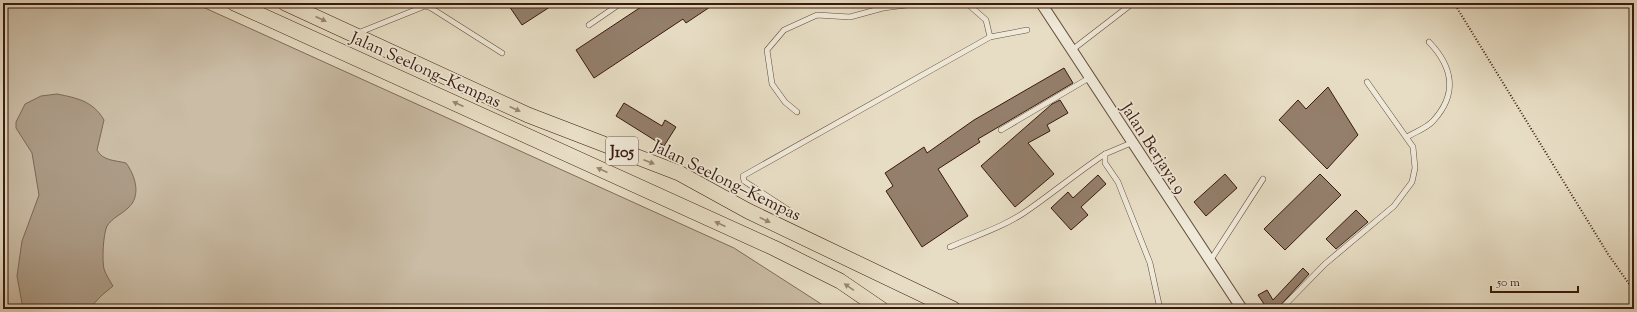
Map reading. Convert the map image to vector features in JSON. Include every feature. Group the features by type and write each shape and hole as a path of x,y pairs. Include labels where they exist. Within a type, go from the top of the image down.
{"main road":[{"name":"Jalan Seelong–Kempas","path":"234,3 774,248 840,281 881,309"},
{"name":"Jalan Seelong–Kempas","path":"285,3 528,115 679,174 748,211 953,309"}],"street":[{"name":"Jalan Berjaya 9","path":"1041,3 1131,143 1242,309"}],"lane":[{"path":"589,25 621,3"},
{"path":"797,112 785,102 772,84 767,50 784,30 817,15 850,17 883,8 922,3"},
{"path":"970,3 970,6 986,20 990,37"},
{"path":"1072,50 1133,3"},
{"path":"356,35 425,6 431,8 502,53"},
{"path":"790,211 744,181 743,176 990,37 1027,30"},
{"path":"1407,137 1432,122 1447,101 1451,85 1447,70 1440,54 1429,42"},
{"path":"1001,130 1089,78"},
{"path":"1281,309 1325,264 1394,206 1412,182 1415,161 1413,147 1367,82"},
{"path":"950,247 1017,217 1105,154 1131,143"},
{"path":"1105,154 1105,163 1118,182 1150,263 1160,309"},
{"path":"1210,262 1263,179"}],"path":[{"path":"1454,3 1608,254 1634,291"}],"shaded area":[{"path":"3,3 194,3 734,248 829,309 3,309"},
{"path":"57,94 84,101 95,108 100,114 104,120 97,150 99,154 106,158 126,163 132,173 136,186 136,192 132,203 107,226 106,230 103,248 103,265 113,286 89,309 23,309 17,276 22,241 39,195 32,153 16,128 16,122 25,104 41,96"}],"building":[{"path":"507,3 556,3 522,25"},
{"path":"647,3 716,3 686,23 683,19 594,78 576,50"},
{"path":"1064,68 1073,83 978,139 980,142 938,169 968,216 922,247 886,191 893,186 885,173 924,147 927,153 974,120"},
{"path":"1328,87 1358,135 1327,169 1279,120 1298,100 1306,109"},
{"path":"1060,100 1068,113 1047,125 1050,131 1028,143 1054,174 1015,207 981,166 1052,104"},
{"path":"624,103 662,126 665,120 676,127 664,146 616,116"},
{"path":"1225,174 1237,188 1206,216 1194,202"},
{"path":"1320,174 1341,195 1285,250 1264,229"},
{"path":"1098,175 1106,184 1081,207 1088,215 1071,230 1051,208 1068,192 1073,198"},
{"path":"1356,210 1368,222 1336,249 1326,239"},
{"path":"1303,268 1309,274 1277,309 1264,309 1266,307 1258,295 1267,290 1273,300"}]}
